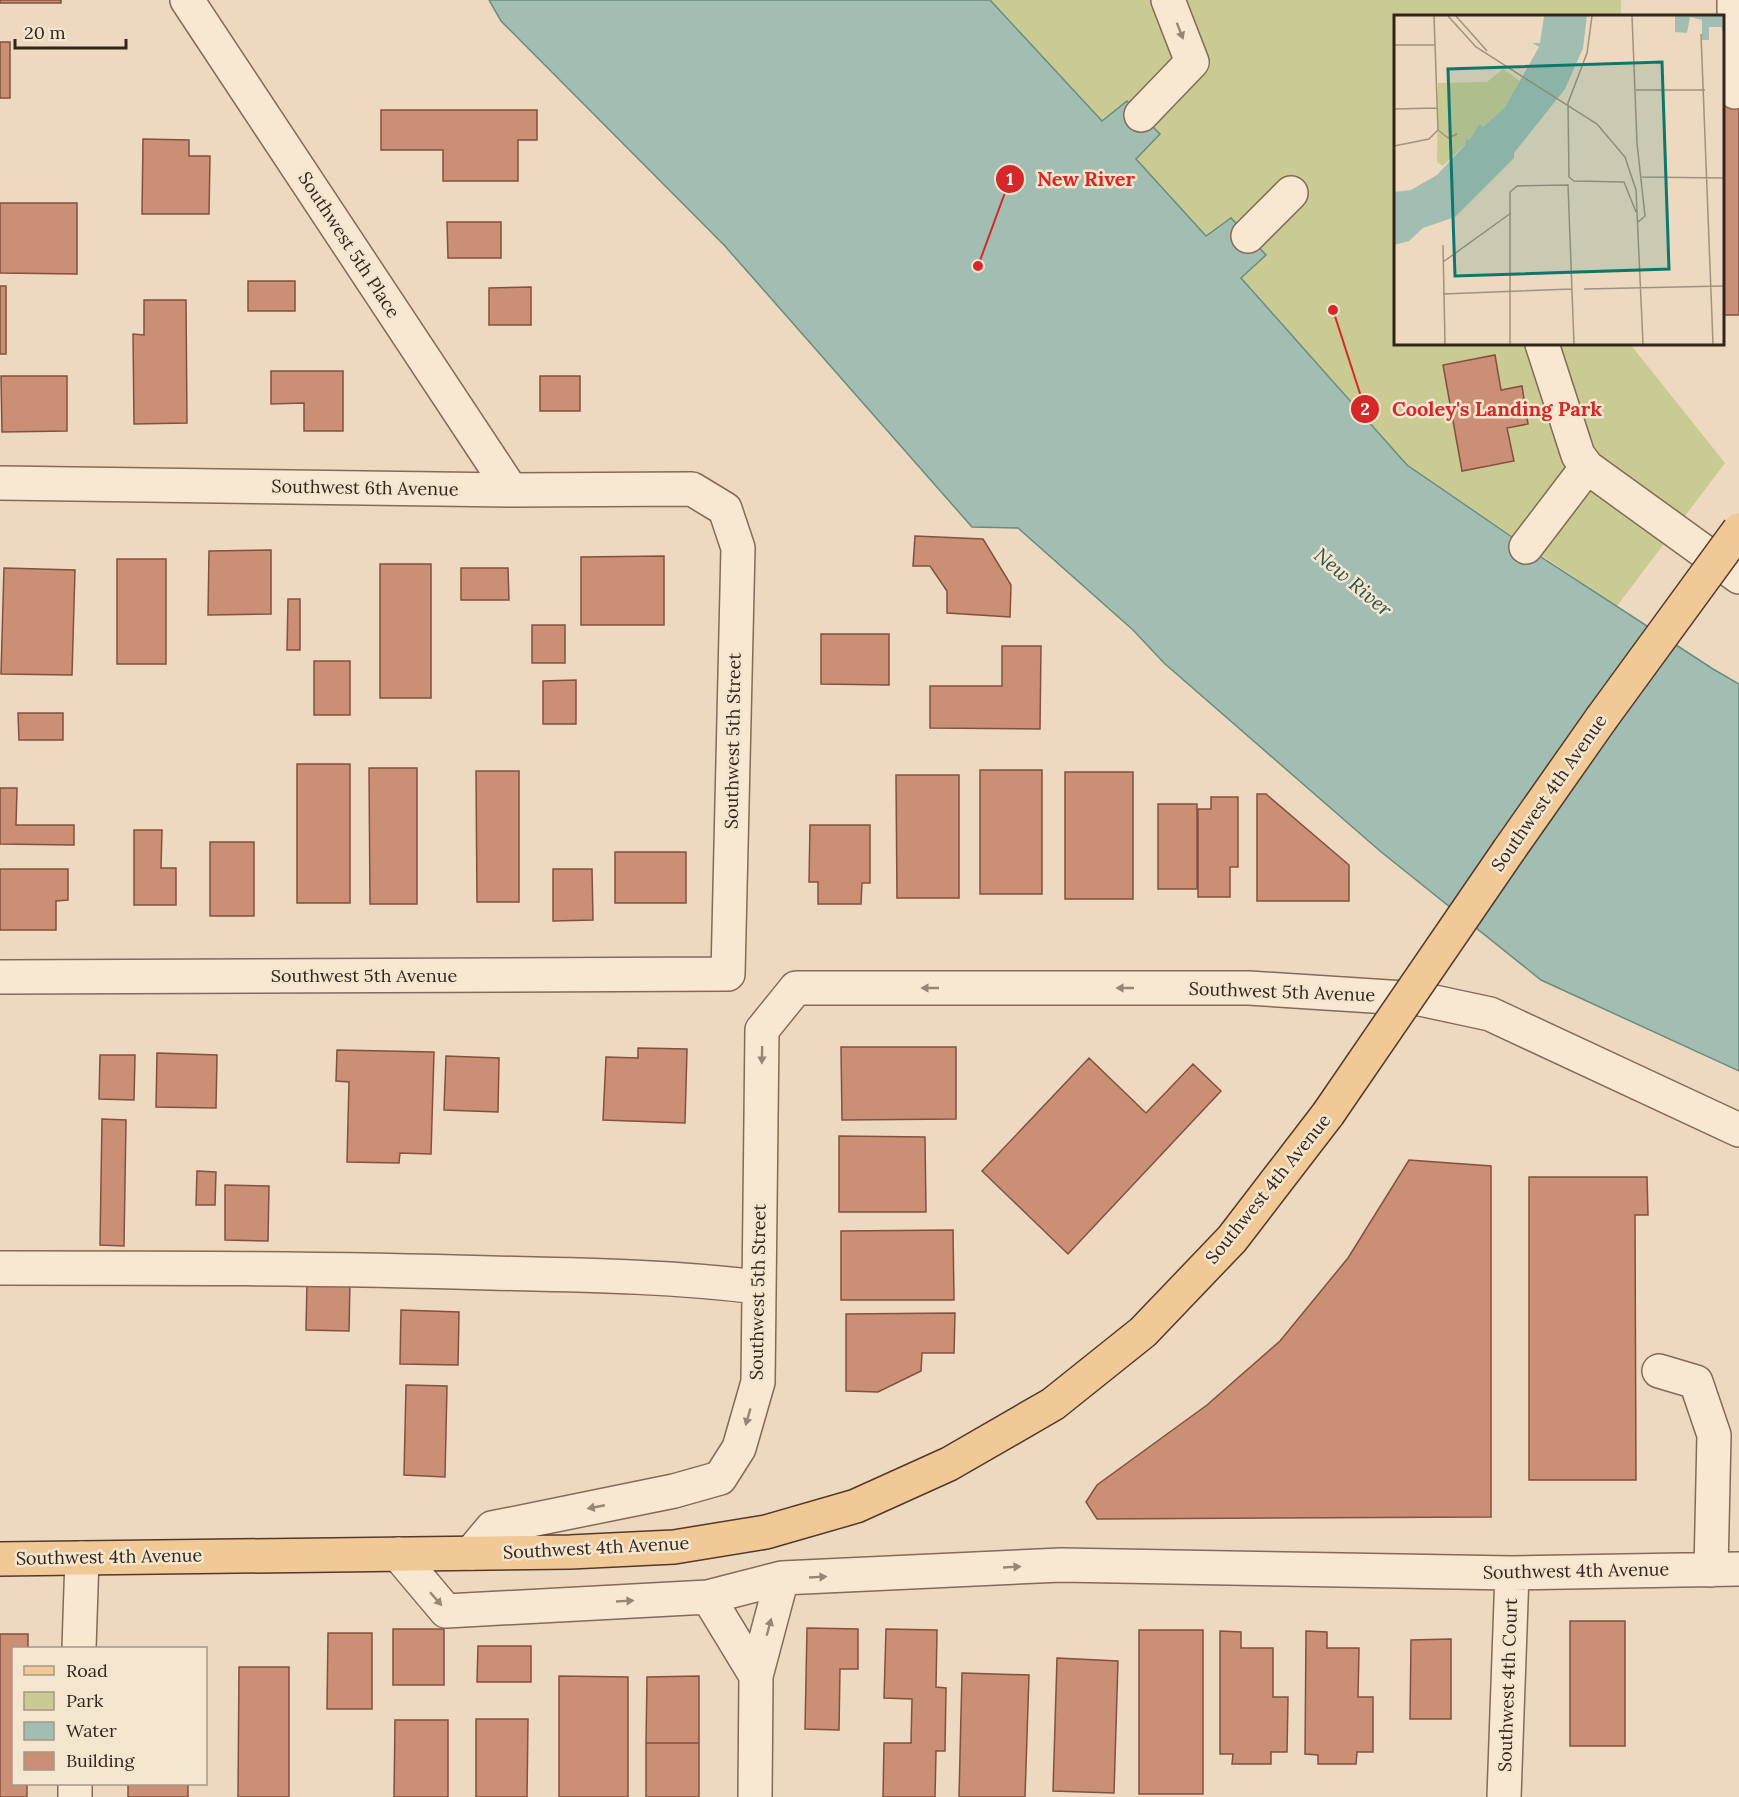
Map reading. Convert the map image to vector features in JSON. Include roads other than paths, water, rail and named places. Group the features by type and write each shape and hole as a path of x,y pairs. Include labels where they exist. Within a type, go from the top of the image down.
{"main road":[{"name":"Southwest 4th Avenue","path":"0,1559 570,1552 674,1547 766,1532 856,1506 949,1464 1053,1404 1143,1332 1232,1239 1328,1114 1509,850 1739,530"}],"street":[{"name":"Southwest 5th Place","path":"187,0 511,490"},
{"path":"1141,115 1192,62 1168,0"},
{"path":"1734,0 1735,92"},
{"path":"1248,237 1291,192"},
{"path":"1542,345 1578,455 1587,467 1739,577"},
{"path":"1526,547 1587,467"},
{"name":"Southwest 6th Avenue","path":"0,483 511,490 692,489 725,509"},
{"name":"Southwest 5th Street","path":"725,509 738,548 728,974"},
{"name":"Southwest 5th Avenue","path":"0,977 728,974"},
{"name":"Southwest 5th Street","path":"471,1553 492,1528 674,1491 720,1478 739,1448 758,1382 762,1030 796,988"},
{"name":"Southwest 5th Avenue","path":"796,988 1249,988 1420,999 1490,1014 1739,1130"},
{"path":"0,1269 224,1268 611,1275 701,1280 758,1287"},
{"path":"1659,1371 1696,1382 1714,1435 1725,1570"},
{"name":"Southwest 4th Avenue","path":"398,1554 446,1611 708,1597 782,1578 1061,1565 1512,1573 1725,1570"},
{"path":"79,1647 82,1558"},
{"name":"Southwest 4th Court","path":"1504,1797 1512,1573"},
{"path":"755,1797 756,1676 782,1578"},
{"path":"708,1597 756,1676"}],"water":[{"path":"489,0 990,0 1102,121 1127,101 1160,134 1136,159 1206,236 1231,218 1266,255 1241,278 1407,465 1547,561 1739,684 1739,1071 1541,980 1380,851 1164,663 1133,630 1018,528 972,527 724,245 501,21"}],"place":[{"name":"New River","path":"978,266"},
{"name":"Cooley's Landing Park","path":"1333,310"}]}
